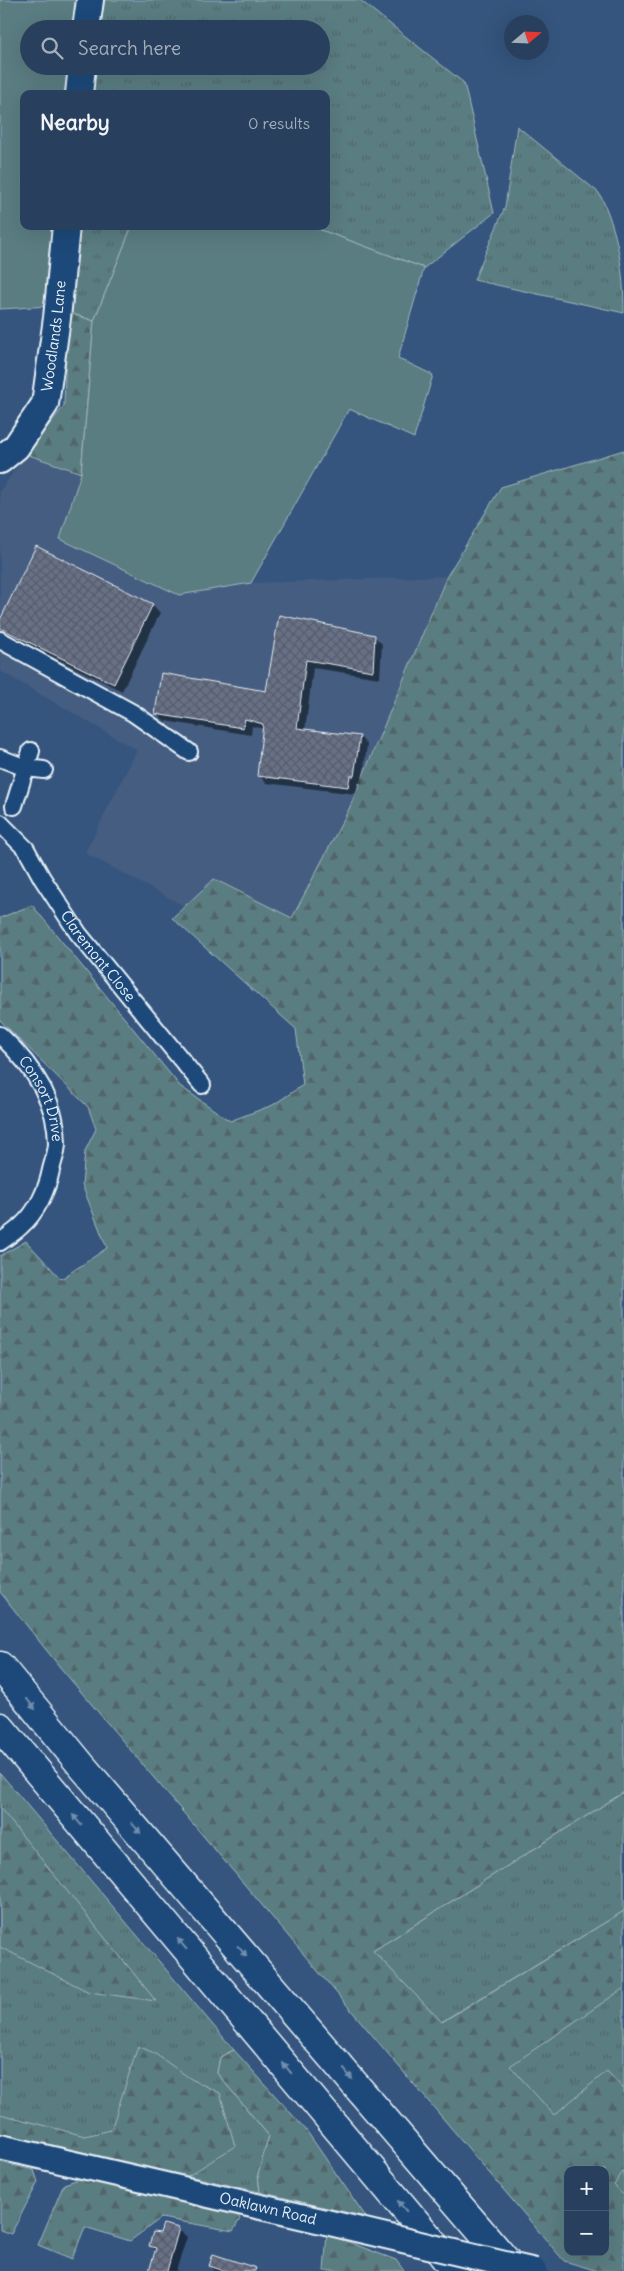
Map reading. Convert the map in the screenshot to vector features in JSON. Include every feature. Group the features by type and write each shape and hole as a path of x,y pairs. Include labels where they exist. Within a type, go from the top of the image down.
{"highway":[{"path":"0,1666 82,1766 516,2271"},
{"path":"0,1728 455,2271"}],"main road":[{"path":"87,20 90,0"},
{"path":"79,90 81,75"},
{"name":"Woodlands Lane","path":"0,460 16,447 45,404 57,318 66,230"}],"street":[{"path":"0,640 133,713 189,752"},
{"path":"14,806 31,751"},
{"path":"0,758 26,768 44,770"},
{"name":"Claremont Close","path":"0,823 26,849 42,878 78,933 202,1085"},
{"name":"Consort Drive","path":"0,1035 33,1070 46,1094 56,1121 57,1146 47,1188 43,1195 22,1226 0,1242"},
{"name":"Oaklawn Road","path":"0,2147 535,2271"}],"shaded area":[{"path":"26,454 81,473 61,539 179,595 251,583 447,576 349,809 292,918 214,879 184,906 85,853 137,750 0,671 0,491"}],"green space":[{"path":"0,0 81,0 79,20 20,20 20,75 73,75 71,90 20,90 20,230 58,230 50,306 0,309"},
{"path":"102,0 360,0 464,83 494,213 424,268 321,230 330,230 330,90 92,90 94,75 330,75 330,20 100,20"},
{"path":"517,126 599,193 611,221 619,252 623,282 624,313 474,280 505,207"},
{"path":"77,230 130,230 94,321 67,312"},
{"path":"130,230 321,230 424,268 398,358 433,375 414,438 349,409 251,583 179,595 60,539 81,473 94,321"},
{"path":"67,312 94,321 81,473 26,454 64,406"},
{"path":"624,450 624,1792 373,1951 442,2022 624,1911 624,1988 510,2066 554,2115 607,2071 624,2089 624,2170 614,2185 624,2196 624,2271 598,2271 564,2261 59,1666 0,1592 0,1256 26,1241 61,1279 107,1248 82,1185 85,1151 96,1129 88,1107 0,1020 0,918 32,905 180,1086 230,1121 273,1105 303,1085 296,1029 172,918 214,879 292,918 349,809 447,576 501,487"},
{"path":"0,1773 234,2050 220,2057 217,2073 269,2136 258,2174 260,2192 0,2133"},
{"path":"624,1792 624,1911 441,2022 373,1951"},
{"path":"0,1808 156,2001 89,1992 0,1947"},
{"path":"624,1946 624,2260 609,2189 609,2166 565,2166 490,2077"},
{"path":"138,2046 154,2053 191,2079 220,2093 235,2146 188,2176 0,2133 0,2114 85,2136 111,2130"},
{"path":"234,2050 306,2130 366,2217 260,2192 258,2174 269,2136 217,2073 220,2057"},
{"path":"0,2162 34,2170 38,2182 11,2234 0,2230"},
{"path":"79,2179 234,2210 240,2219 233,2231 161,2218 130,2241 85,2227 72,2259 38,2245 64,2184"},
{"path":"327,2234 396,2260 404,2271 324,2271"}],"building":[{"path":"36,546 153,604 114,684 0,628 0,620"},
{"path":"279,615 375,635 373,671 306,660 297,728 360,736 354,776 350,776 348,787 257,776 263,724 245,719 243,728 155,714 161,673 266,691"},
{"path":"163,2224 179,2228 167,2271 149,2271 156,2248 149,2246 153,2232 160,2233"},
{"path":"213,2254 256,2268 255,2271 225,2271 209,2266"}]}
